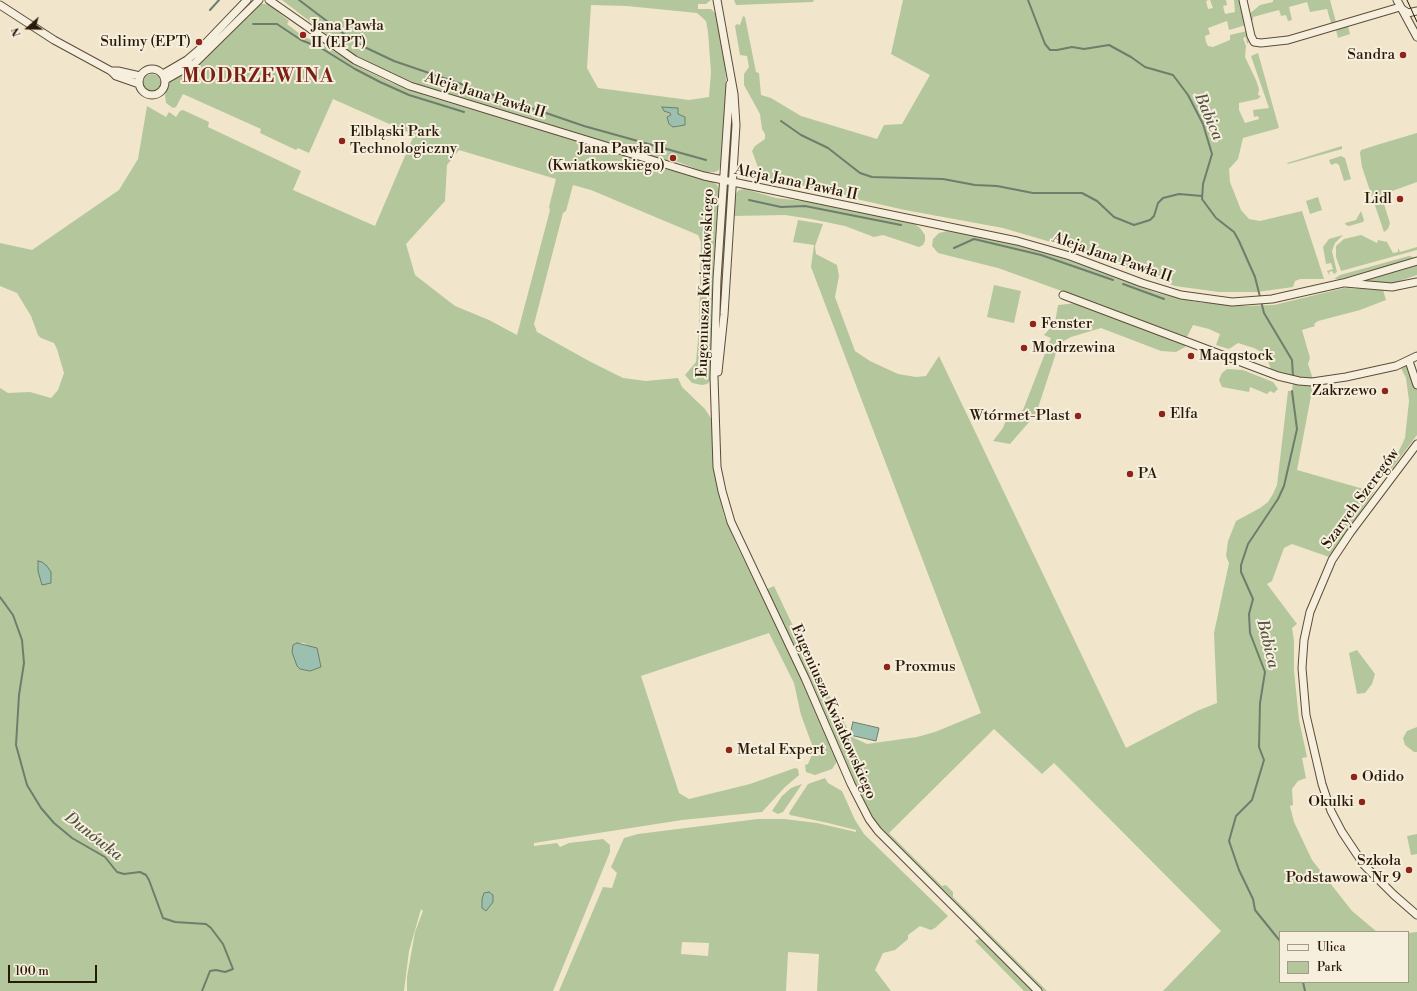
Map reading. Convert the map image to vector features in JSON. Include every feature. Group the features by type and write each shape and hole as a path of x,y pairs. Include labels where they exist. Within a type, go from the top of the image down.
{"street":[{"path":"164,77 200,49 247,0"},
{"path":"164,77 195,62 259,0"},
{"name":"Aleja Jana Pawła II","path":"269,0 278,3 355,60 410,86 723,181 1017,241 1070,256 1163,290 1199,298 1232,302 1272,299 1343,283 1417,261"},
{"path":"717,0 727,52 730,84"},
{"path":"1243,0 1249,31 1254,42 1265,43 1288,40 1400,2"},
{"path":"1400,2 1408,13 1417,11"},
{"path":"1400,2 1417,37"},
{"path":"0,5 54,40 116,76 139,84"},
{"path":"151,69 159,71 164,77 166,84 162,92 153,96 144,93 139,84 140,76 147,70 151,69"},
{"path":"111,72 118,71 140,76"},
{"name":"Eugeniusza Kwiatkowskiego","path":"730,84 717,279 715,386 718,468 722,491 731,522 805,678 861,807 878,831 1038,991"},
{"name":"Eugeniusza Kwiatkowskiego","path":"715,386 718,378 724,315 736,125 734,94 730,84"},
{"name":"Aleja Jana Pawła II","path":"1343,283 1375,287 1392,287 1417,282"},
{"path":"1063,295 1287,379 1312,382 1346,378 1409,361 1417,356"},
{"path":"1409,361 1417,385"},
{"name":"Szarych Szeregów","path":"1417,444 1337,550 1310,612 1304,640 1302,668 1306,716 1322,784 1331,811 1342,832 1364,864 1394,895 1417,915"}],"green space":[{"path":"282,0 711,0 706,4 698,4 698,9 711,9 716,14 725,57 726,85 721,164 719,170 715,172 704,172 678,162 653,157 413,84 351,53","holes":["591,5 627,6 697,13 706,21 711,72 709,97 689,100 598,88 587,68"]},
{"path":"734,0 814,0 813,2 736,5"},
{"path":"903,0 1209,0 1206,1 1208,9 1213,8 1210,0 1226,0 1227,5 1223,6 1225,14 1235,12 1234,0 1241,0 1246,25 1229,30 1227,21 1208,28 1210,34 1205,36 1206,42 1208,46 1213,47 1230,40 1230,35 1247,31 1249,42 1247,44 1246,37 1243,38 1246,46 1245,57 1256,80 1259,89 1258,95 1261,96 1258,99 1239,103 1239,110 1245,123 1259,119 1258,116 1254,117 1253,110 1269,108 1251,56 1258,53 1279,128 1243,138 1238,159 1229,169 1230,182 1241,210 1249,219 1260,221 1302,211 1324,279 1300,279 1295,281 1293,287 1257,292 1219,292 1175,286 1078,250 1003,228 905,210 767,179 767,176 763,175 759,170 752,151 755,146 765,139 765,134 762,129 760,114 744,85 744,74 749,67 747,56 740,55 735,26 737,24 740,25 743,16 745,17 756,72 759,73 761,95 771,98 801,116 877,139 884,125 902,124 930,75 891,54"},
{"path":"1273,0 1330,0 1336,22 1331,23 1327,9 1310,12 1307,2 1289,7 1292,20 1288,21 1286,15 1281,16 1279,10 1253,17 1253,20 1249,21 1248,15 1260,5 1273,2"},
{"path":"258,4 266,4 271,6 289,21 287,24 304,37 320,43 363,69 390,82 427,96 713,182 717,185 720,192 713,266 715,277 712,379 707,384 702,385 692,383 685,375 696,362 699,329 701,242 698,235 591,190 573,185 566,211 563,213 534,324 537,332 623,378 646,381 678,378 682,387 705,409 712,420 713,456 724,516 802,680 837,759 832,769 815,775 806,772 805,765 808,764 814,750 801,715 794,683 769,633 641,676 679,793 689,799 750,784 795,768 798,769 799,775 784,788 762,812 682,820 534,843 534,846 557,843 560,847 569,843 603,839 610,845 610,852 553,991 407,991 407,977 415,932 423,911 421,909 409,951 404,991 0,991 0,388 8,393 30,392 51,398 58,390 64,373 54,343 41,338 38,335 31,316 17,293 0,286 0,243 32,250 119,190 138,159 147,106 166,117 169,112 176,117 180,111 183,110 209,122 208,127 301,171 293,190 375,226 414,135 333,99 309,153 298,148 296,150 260,133 261,129 183,94 176,107 173,108 166,103 165,95 170,82","holes":["459,150 556,179 549,207 550,210 517,335 489,320 455,306 415,275 406,244 445,201 447,165","297,643 304,643 318,653 321,667 310,671 300,669 297,666"]},
{"path":"1348,26 1350,34 1338,38 1336,30"},
{"path":"152,74 158,77 161,83 158,89 152,92 146,89 143,83 146,77"},
{"path":"730,90 733,132 728,179 727,177"},
{"path":"1417,133 1417,182 1381,195 1390,223 1388,229 1384,232 1362,167 1361,150"},
{"path":"1342,146 1342,149 1288,164 1287,163"},
{"path":"1341,156 1345,158 1351,179 1344,181 1339,165 1336,163 1331,165 1329,160"},
{"path":"727,189 730,189 716,377 718,278"},
{"path":"745,189 776,198 803,201 913,223 920,228 925,235 925,241 923,245 919,247 883,235 874,237 845,226 785,215 732,216 734,196 739,190"},
{"path":"1318,197 1322,210 1310,214 1306,201"},
{"path":"1361,211 1364,220 1363,222 1349,226 1346,225 1345,223 1356,220"},
{"path":"798,220 823,224 815,246 816,254 837,265 839,276 835,297 855,351 870,361 898,374 916,377 926,376 939,356 1126,748 1197,711 1217,703 1214,633 1229,563 1226,556 1228,541 1236,521 1268,502 1277,485 1288,391 1292,391 1293,383 1313,385 1297,470 1374,492 1329,557 1292,544 1284,548 1272,581 1267,584 1297,624 1292,628 1294,641 1294,671 1299,720 1307,757 1302,758 1306,778 1298,781 1292,789 1293,805 1290,806 1294,822 1312,860 1352,911 1376,931 1279,931 1279,983 1409,983 1409,933 1417,932 1417,991 1163,991 1221,931 1054,763 1042,774 994,729 889,833 942,886 946,885 953,892 953,897 1047,991 1024,991 975,941 983,936 869,819 763,591 774,586 803,647 852,737 867,744 917,737 935,732 981,713 811,267 814,245 793,242"},
{"path":"947,231 1023,246 1060,257 1157,293 1196,302 1244,306 1274,305 1344,288 1383,290 1386,300 1360,310 1318,321 1314,324 1315,326 1302,330 1310,358 1308,364 1313,379 1298,377 1271,369 1265,354 1254,348 1238,343 1229,349 1216,345 1220,334 1209,329 1193,325 1187,337 998,268 938,253 932,246 933,239 939,233"},
{"path":"1343,235 1335,243 1332,251 1337,272 1334,274 1332,271 1329,272 1330,276 1327,271 1333,269 1331,263 1326,264 1323,247 1329,239"},
{"path":"1361,235 1377,243 1378,240 1387,242 1393,253 1398,252 1398,248 1400,252 1417,247 1417,250 1341,271 1336,257 1336,246 1344,239"},
{"path":"1409,256 1414,257 1405,261 1340,279 1334,279 1340,275"},
{"path":"1417,265 1417,275 1394,283 1350,282"},
{"path":"994,285 1021,291 1014,323 987,317"},
{"path":"1077,303 1186,344 1185,347 1176,352 1161,351 1101,328 1071,337 1062,342 1056,353 1036,414 1010,444 993,441 1003,428 1008,415 1023,410 1051,338 1044,335 1055,323 1058,305"},
{"path":"1410,364 1417,385 1417,435 1390,471 1390,464 1398,453 1405,438 1409,401 1406,378 1401,368"},
{"path":"1227,369 1243,370 1273,382 1278,389 1274,393 1270,391 1267,394 1250,387 1249,392 1222,387 1219,380 1222,373"},
{"path":"1357,650 1375,674 1372,684 1365,693 1357,694 1349,653"},
{"path":"1417,727 1417,752 1414,752 1405,745 1403,738 1407,731"},
{"path":"825,778 828,783 842,791 855,820 864,834 948,916 931,930 920,926 908,935 908,939 895,950 883,953 875,970 891,991 817,991 819,954 788,952 786,991 559,991 603,887 612,888 617,873 611,867 624,838 638,834 758,819 784,819 817,823 856,832 856,830 790,815 789,813 808,784","holes":["682,942 709,943 708,956 681,954"]},
{"path":"802,784 783,812 778,814 772,811 782,796 791,788"},
{"path":"1417,834 1417,854 1411,855 1407,836"}],"shaded area":[{"path":"662,107 678,108 678,114 685,117 685,125 673,127 669,124 667,117 671,115 670,113 664,111"},
{"path":"38,561 47,566 51,572 51,583 42,585 38,571"},
{"path":"297,643 317,648 321,667 310,671 300,669 297,666 292,652 293,645"},
{"path":"853,722 879,728 876,741 850,735"},
{"path":"489,892 493,895 493,902 486,911 482,908 482,899 484,893"}],"waterway":[{"path":"210,10 219,0"},
{"path":"299,0 356,43 394,61 584,126 706,160"},
{"name":"Babica","path":"1028,0 1045,44 1050,50 1072,47 1084,49 1109,45 1131,57 1145,67 1173,75 1188,95 1203,124 1212,154 1203,184 1202,199 1216,218 1234,232 1239,241 1255,277 1264,313 1292,360 1293,376"},
{"path":"253,24 277,24 301,40 321,48 355,69 380,82 409,95 464,112"},
{"path":"781,121 801,135 828,148 860,173 872,177 943,179 975,185 997,186 1033,193 1082,193 1097,201 1114,217 1134,225 1150,220 1154,216 1158,203 1163,198 1179,194 1202,196"},
{"path":"749,200 781,207 805,206 901,225"},
{"path":"954,248 974,239 1041,255 1113,280"},
{"path":"1123,284 1164,299"},
{"name":"Babica","path":"1279,940 1255,910 1253,899 1239,870 1229,841 1236,816 1252,800 1264,760 1259,747 1260,703 1265,672 1250,633 1249,614 1253,599 1241,572 1241,565 1248,544 1278,499 1284,486 1297,429 1292,391"},
{"name":"Dunówka","path":"0,597 13,615 22,640 24,663 19,695 16,745 27,785 41,808 54,823 72,838 105,857 117,872 124,874 140,872 146,875 163,918 175,922 206,924 211,928 223,944 233,969 225,972 216,970 210,971 202,991"},
{"name":"Babica","path":"1303,983 1305,991"}],"tram line":[{"path":"1407,0 1417,22"}],"place":[{"name":"Jana Pawła II (EPT)","path":"303,35"},
{"name":"Sulimy (EPT)","path":"199,42"},
{"name":"Sandra","path":"1403,55"},
{"name":"Elbląski Park Technologiczny","path":"342,141"},
{"name":"Jana Pawła II (Kwiatkowskiego)","path":"673,158"},
{"name":"Lidl","path":"1400,199"},
{"name":"Fenster","path":"1033,324"},
{"name":"Modrzewina","path":"1024,348"},
{"name":"Maqqstock","path":"1191,356"},
{"name":"Zakrzewo","path":"1385,391"},
{"name":"Elfa","path":"1162,414"},
{"name":"Wtórmet-Plast","path":"1078,416"},
{"name":"PA","path":"1130,474"},
{"name":"Proxmus","path":"887,667"},
{"name":"Metal Expert","path":"729,750"},
{"name":"Odido","path":"1354,777"},
{"name":"Okulki","path":"1362,802"},
{"name":"Szkoła Podstawowa Nr 9","path":"1409,870"}],"district":[{"name":"MODRZEWINA","path":"258,77"}]}
